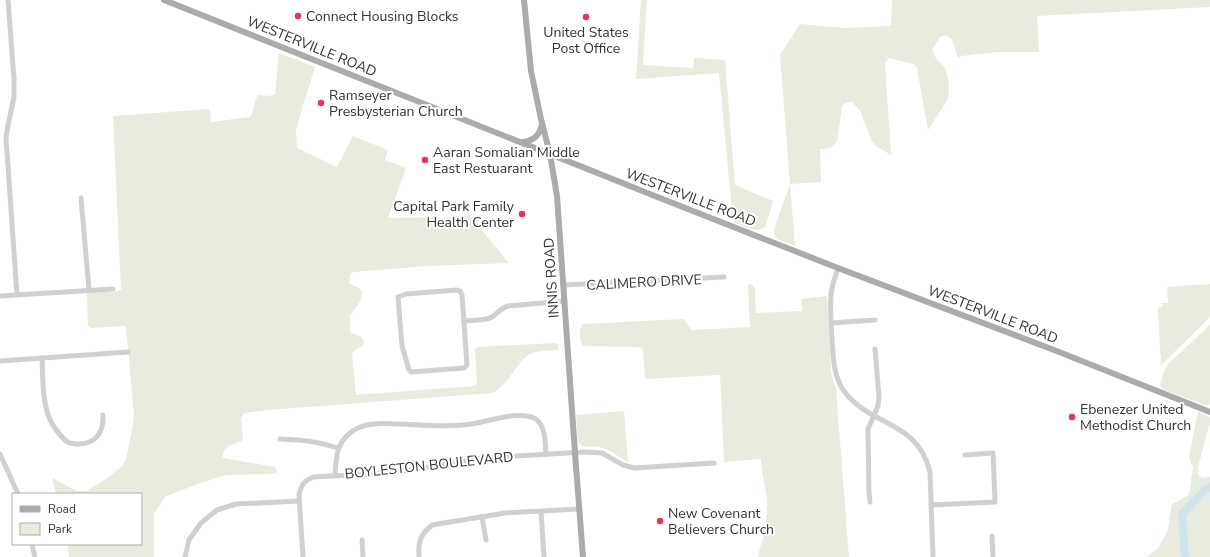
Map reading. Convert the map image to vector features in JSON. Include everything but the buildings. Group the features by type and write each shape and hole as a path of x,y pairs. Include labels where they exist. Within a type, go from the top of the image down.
{"main road":[{"name":"WESTERVILLE ROAD","path":"164,0 838,268 1054,350 1210,412"},
{"name":"INNIS ROAD","path":"524,0 531,71 550,154 557,196 583,557"},
{"path":"521,143 533,140 541,129 542,122"}],"street":[{"path":"8,0 14,73 14,97 6,138 17,295"},
{"path":"80,198 89,290"},
{"path":"838,268 832,288 830,308 835,371 847,395 857,404 873,415 895,426 919,445 928,463 930,472 933,557"},
{"name":"CALIMERO DRIVE","path":"564,285 724,278"},
{"path":"0,296 113,289"},
{"path":"460,291 462,295 464,321 467,365 464,368 411,372 402,346 398,297 406,294 460,291"},
{"path":"464,321 493,317 503,308 508,306 565,301"},
{"path":"831,323 874,320"},
{"path":"870,502 868,430 878,406 879,397 875,349"},
{"path":"0,361 128,352"},
{"path":"42,358 45,402 49,418 64,439 70,443 82,444 94,440 100,433 103,415"},
{"path":"335,475 338,448 349,434 362,426 374,424 443,426 475,424 516,416 526,416 535,419 544,432 546,454"},
{"path":"280,439 312,441 338,448"},
{"name":"BOYLESTON BOULEVARD","path":"299,501 301,487 306,480 313,477 389,472 485,458 584,452 602,453 622,465 634,468 714,463"},
{"path":"930,505 995,502 993,453 966,455"},
{"path":"0,454 18,493"},
{"path":"185,557 190,540 201,523 217,510 236,504 299,501 302,557"},
{"path":"419,557 420,539 425,531 432,525 505,513 579,509"},
{"path":"541,512 544,557"},
{"path":"482,517 486,540"},
{"path":"992,536 993,557"},
{"path":"362,540 363,557"},
{"path":"32,545 35,557"}],"green space":[{"path":"641,0 647,0 643,65 693,68 694,58 725,60 735,185 773,201 765,227 754,230 733,222 719,73 636,79"},
{"path":"892,0 1210,0 1210,7 1037,16 1039,52 998,52 962,56 958,58 952,39 946,35 940,37 933,49 936,57 944,67 947,74 949,95 948,99 928,130 917,68 914,64 889,58 885,63 891,155 876,146 872,141 860,111 852,102 846,103 842,106 837,142 830,148 820,149 821,182 790,184 780,55 800,24 844,28 891,26"},
{"path":"279,53 315,67 296,129 297,148 337,167 353,136 388,150 385,160 406,168 388,218 463,217 468,214 509,263 425,266 354,272 350,274 349,283 360,289 362,292 359,303 350,315 351,333 360,336 364,341 361,347 352,353 356,395 474,386 477,384 475,349 478,347 556,343 558,344 558,350 538,351 527,356 503,384 492,393 244,413 241,419 243,436 242,441 226,449 223,454 223,458 275,467 277,472 273,474 225,475 165,497 154,514 154,557 69,557 67,545 142,545 142,493 56,493 52,478 77,491 86,491 109,477 122,466 126,459 132,430 134,415 126,327 91,328 88,326 88,292 113,292 121,290 113,116 209,109 211,122 250,117 258,95 271,96 275,94"},
{"path":"790,184 795,246 777,239 774,234 774,229"},
{"path":"750,284 753,285 755,290 756,313 802,311 801,299 827,296 831,373 836,389 849,557 758,557 766,524 767,509 761,459 724,462 720,375 645,379 643,349 641,347 583,346 580,338 582,324 683,319 692,330 750,327 748,286"},
{"path":"1210,284 1210,317 1161,365 1158,309 1159,307 1162,307 1162,303 1168,303 1167,287"},
{"path":"1210,325 1210,404 1207,406 1162,389 1160,385 1168,364"},
{"path":"624,411 628,462 607,449 582,446 578,442 576,415"},
{"path":"1198,411 1210,417 1210,423 1198,467 1198,474 1202,478 1210,477 1210,557 1147,557 1158,548 1168,530 1172,504 1189,495 1193,467 1189,458"}],"waterway":[{"path":"1185,557 1182,514 1206,489 1210,487"}],"place":[{"name":"Connect Housing Blocks","path":"298,16"},
{"name":"United States Post Office","path":"586,17"},
{"name":"Ramseyer Presbysterian Church","path":"321,103"},
{"name":"Aaran Somalian Middle East Restuarant","path":"425,160"},
{"name":"Capital Park Family Health Center","path":"522,214"},
{"name":"Ebenezer United Methodist Church","path":"1072,417"},
{"name":"New Covenant Believers Church","path":"660,521"}]}
